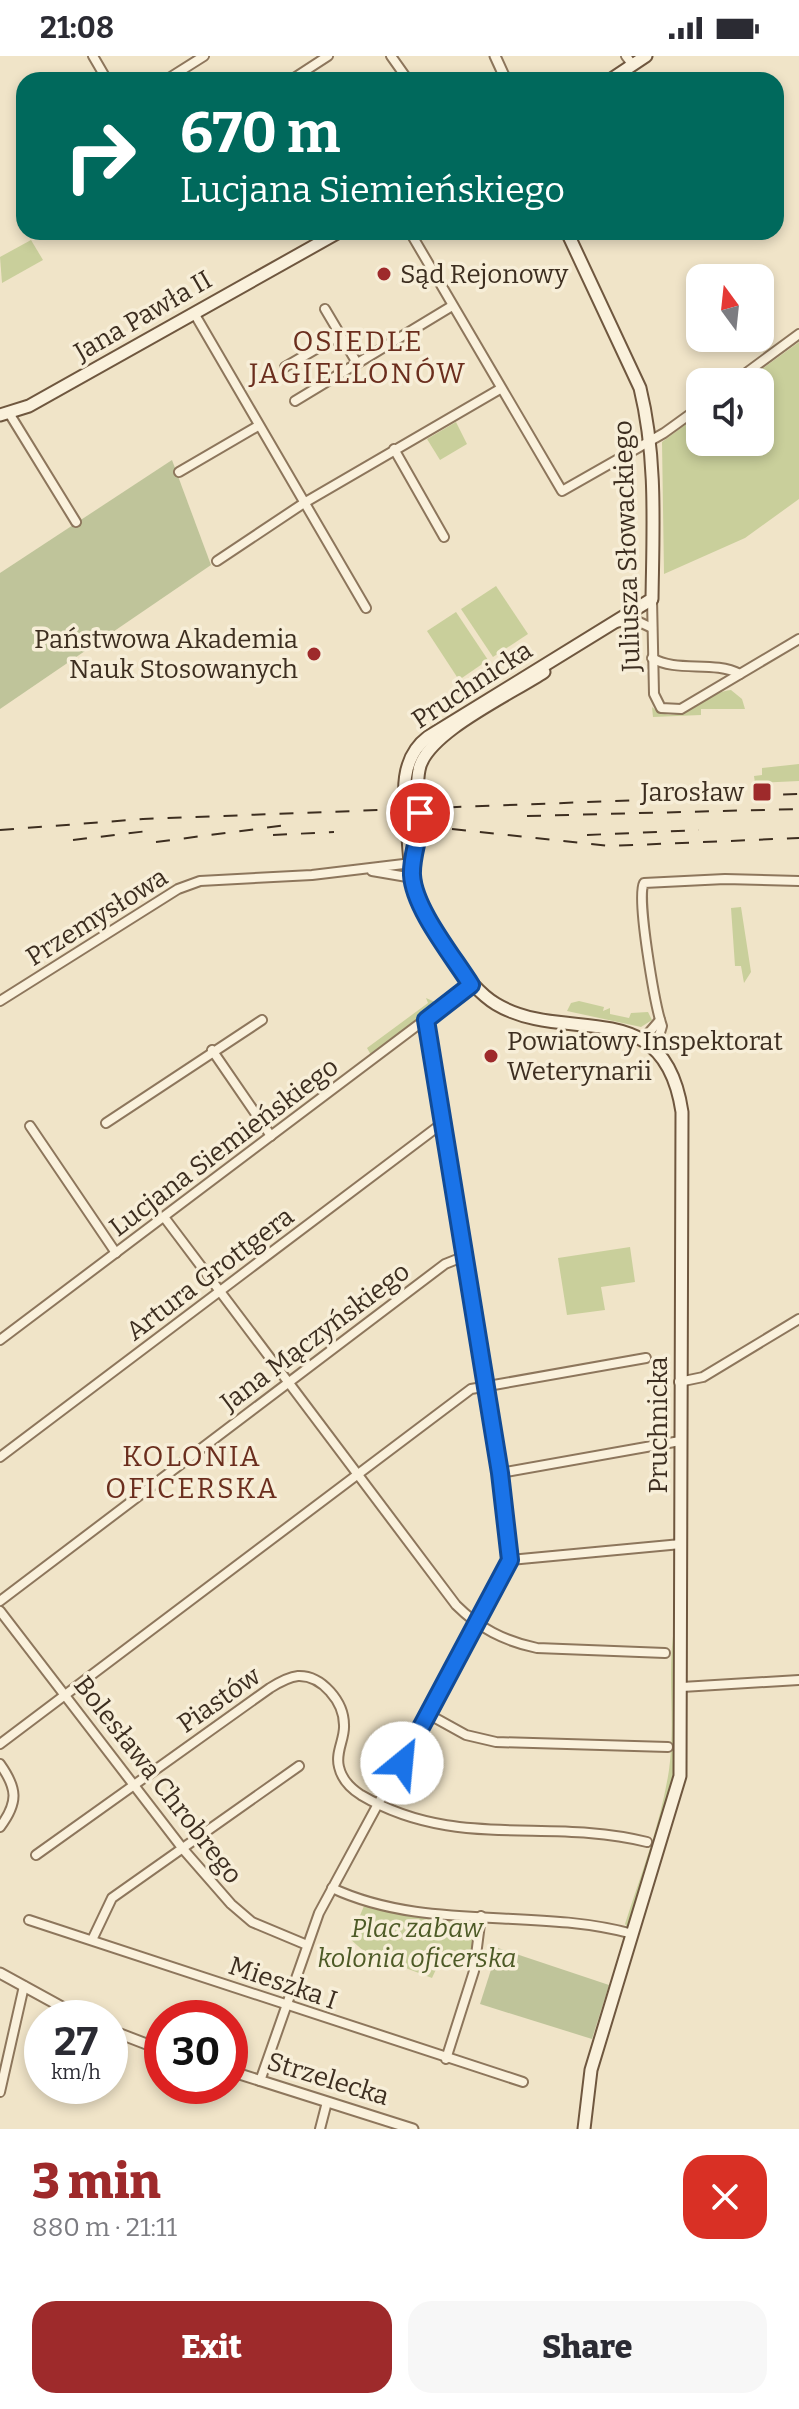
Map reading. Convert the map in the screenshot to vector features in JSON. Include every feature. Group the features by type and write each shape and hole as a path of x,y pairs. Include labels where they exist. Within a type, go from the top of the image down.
{"main road":[{"path":"622,72 646,56"},
{"path":"609,72 630,57"},
{"name":"Jana Pawła II","path":"4,414 29,406 320,240"},
{"name":"Jana Pawła II","path":"304,250 323,240"},
{"name":"Juliusza Słowackiego","path":"571,240 640,388 651,440 652,599"},
{"name":"Pruchnicka","path":"584,2129 591,2070 680,1776 682,1112 676,1081 665,1063 645,1043 615,1029 520,1014 498,1006 471,985 431,921 413,878 405,773 418,745 652,599"}],"street":[{"path":"179,72 204,56"},
{"path":"303,72 328,56"},
{"path":"415,240 562,491 686,416"},
{"path":"295,401 452,306"},
{"path":"325,309 357,363"},
{"path":"194,313 366,608"},
{"path":"753,368 799,334"},
{"path":"285,367 340,335"},
{"path":"217,561 304,503 500,389"},
{"path":"4,414 76,522"},
{"path":"179,472 258,426"},
{"path":"394,449 444,537"},
{"name":"Juliusza Słowackiego","path":"652,599 652,658 657,703 667,710 681,709 740,674"},
{"path":"614,623 635,620 652,628"},
{"path":"652,658 665,664 729,669 740,674 799,639"},
{"path":"363,870 412,863"},
{"path":"363,870 413,878"},
{"name":"Przemysłowa","path":"0,1001 178,889 200,881 363,870"},
{"path":"645,1043 659,1036 660,1020 641,896 644,883 725,879 799,881"},
{"name":"Lucjana Siemieńskiego","path":"0,1340 471,985"},
{"path":"106,1123 212,1050 262,1020"},
{"path":"260,2081 307,1945 332,1888 510,1560 500,1473 426,1020"},
{"path":"212,1050 271,1136"},
{"name":"Artura Grottgera","path":"0,1457 444,1122"},
{"path":"30,1126 116,1253"},
{"path":"164,1217 456,1605 477,1625 518,1644 537,1648 665,1653"},
{"name":"Jana Mączyńskiego","path":"0,1601 445,1264 465,1256"},
{"path":"679,1382 703,1377 799,1319"},
{"path":"0,1744 471,1389 485,1384 646,1358"},
{"path":"500,1473 680,1441"},
{"path":"510,1560 681,1544"},
{"name":"Bolesława Chrobrego","path":"0,1611 183,1849 231,1904 252,1922 307,1945"},
{"name":"Piastów","path":"36,1855 270,1688 298,1676 315,1679 336,1700 345,1727 338,1764 343,1778 351,1788 379,1805 435,1826 616,1834 647,1842"},
{"path":"682,1687 799,1680"},
{"path":"428,1714 466,1735 496,1742 668,1747"},
{"path":"0,1764 13,1782 16,1798 0,1827"},
{"path":"92,1940 112,1898 299,1766"},
{"path":"332,1888 387,1909 579,1923 633,1934"},
{"path":"446,2059 474,1971 481,1916"},
{"name":"Mieszka I","path":"29,1920 523,2082"},
{"path":"0,1973 49,2000"},
{"path":"0,2092 24,1986"},
{"name":"Strzelecka","path":"248,2077 413,2129"},
{"path":"320,2129 327,2102"}],"green space":[{"path":"31,240 43,260 2,283 0,257"},
{"path":"799,342 799,499 745,538 664,574 662,442 686,424 686,456 774,456 774,368 763,368"},
{"path":"456,422 467,444 440,460 427,439"},
{"path":"172,460 211,565 0,709 0,573"},
{"path":"496,586 528,634 493,657 461,609"},
{"path":"456,612 488,660 459,680 427,631"},
{"path":"731,690 742,699 745,709 701,709 701,715 653,717 652,707 672,715 682,713 721,692"},
{"path":"799,764 799,781 755,783 754,776 762,775 762,768"},
{"path":"741,907 751,972 744,983 741,966 735,966 731,908"},
{"path":"426,998 435,1002 433,1009 371,1055 367,1048 428,1003"},
{"path":"579,1001 604,1007 603,1011 610,1008 610,1014 629,1018 631,1013 648,1012 652,1020 641,1027 567,1011 571,1003"},
{"path":"630,1247 635,1282 601,1287 605,1310 567,1315 558,1258"},
{"path":"675,1624 678,1748 673,1787 628,1928 625,1924 656,1829 669,1770 671,1659"},
{"name":"Plac zabaw kolonia oficerska","path":"364,1906 473,1920 472,1955 444,1952 432,1978 366,1953 350,1939"},
{"path":"498,1948 609,1985 592,2039 480,2004"}],"railway":[{"path":"0,830 143,819 799,794"},
{"path":"527,816 799,809"},
{"path":"156,842 287,825"},
{"path":"452,829 610,846 799,838"},
{"path":"73,840 156,830"},
{"path":"587,835 699,830"},
{"path":"273,835 334,832"}],"place":[{"name":"Sąd Rejonowy","path":"384,274"},
{"name":"Państwowa Akademia Nauk Stosowanych","path":"314,654"},
{"name":"Jarosław","path":"762,792"},
{"name":"Powiatowy Inspektorat Weterynarii","path":"491,1056"}],"district":[{"name":"OSIEDLE JAGIELLONÓW","path":"358,357"},
{"name":"KOLONIA OFICERSKA","path":"192,1472"}],"route":[{"path":"402,1763 510,1560 500,1473 426,1020 471,985 431,921 413,882 412,863 419,847 420,813"}]}
